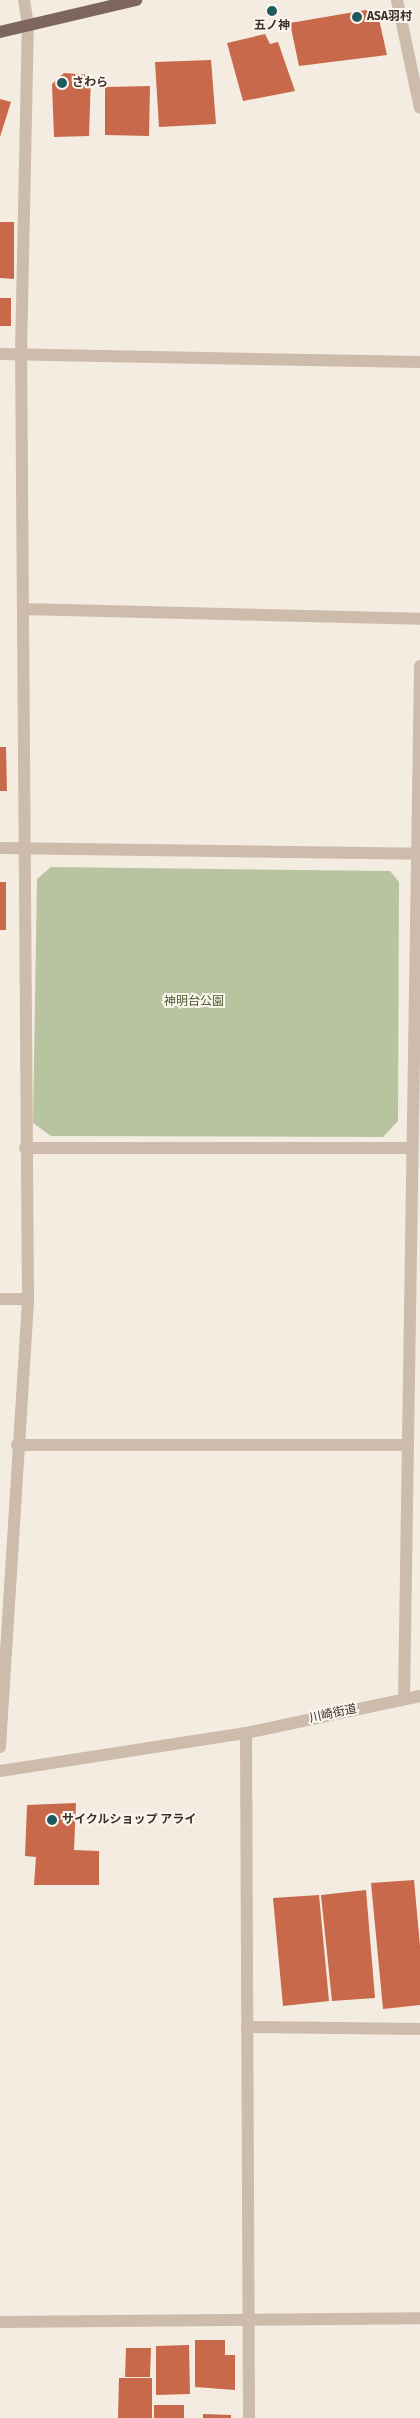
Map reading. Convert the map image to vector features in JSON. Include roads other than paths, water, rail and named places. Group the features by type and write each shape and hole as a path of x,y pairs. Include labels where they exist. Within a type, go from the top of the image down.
{"main road":[{"path":"0,32 136,0"}],"street":[{"path":"0,1747 28,1299 25,1148 21,354 28,25 24,0"},
{"path":"398,0 420,108"},
{"path":"0,354 420,362"},
{"path":"23,609 420,619"},
{"path":"404,1699 407,1446 415,1307 412,1148 420,666"},
{"path":"0,848 418,854"},
{"path":"25,1148 412,1148"},
{"path":"0,1299 28,1299"},
{"path":"18,1445 407,1446"},
{"name":"川崎街道","path":"0,1771 246,1733 420,1696"},
{"path":"246,1733 250,2418"},
{"path":"247,2028 420,2029"},
{"path":"0,2322 420,2318"}],"place":[{"name":"五ノ神","path":"272,11"},
{"name":"ASA羽村","path":"357,17"},
{"name":"さわら","path":"62,83"},
{"name":"サイクルショップ アライ","path":"52,1820"}],"park label":[{"name":"神明台公園","path":"194,1002"}]}
